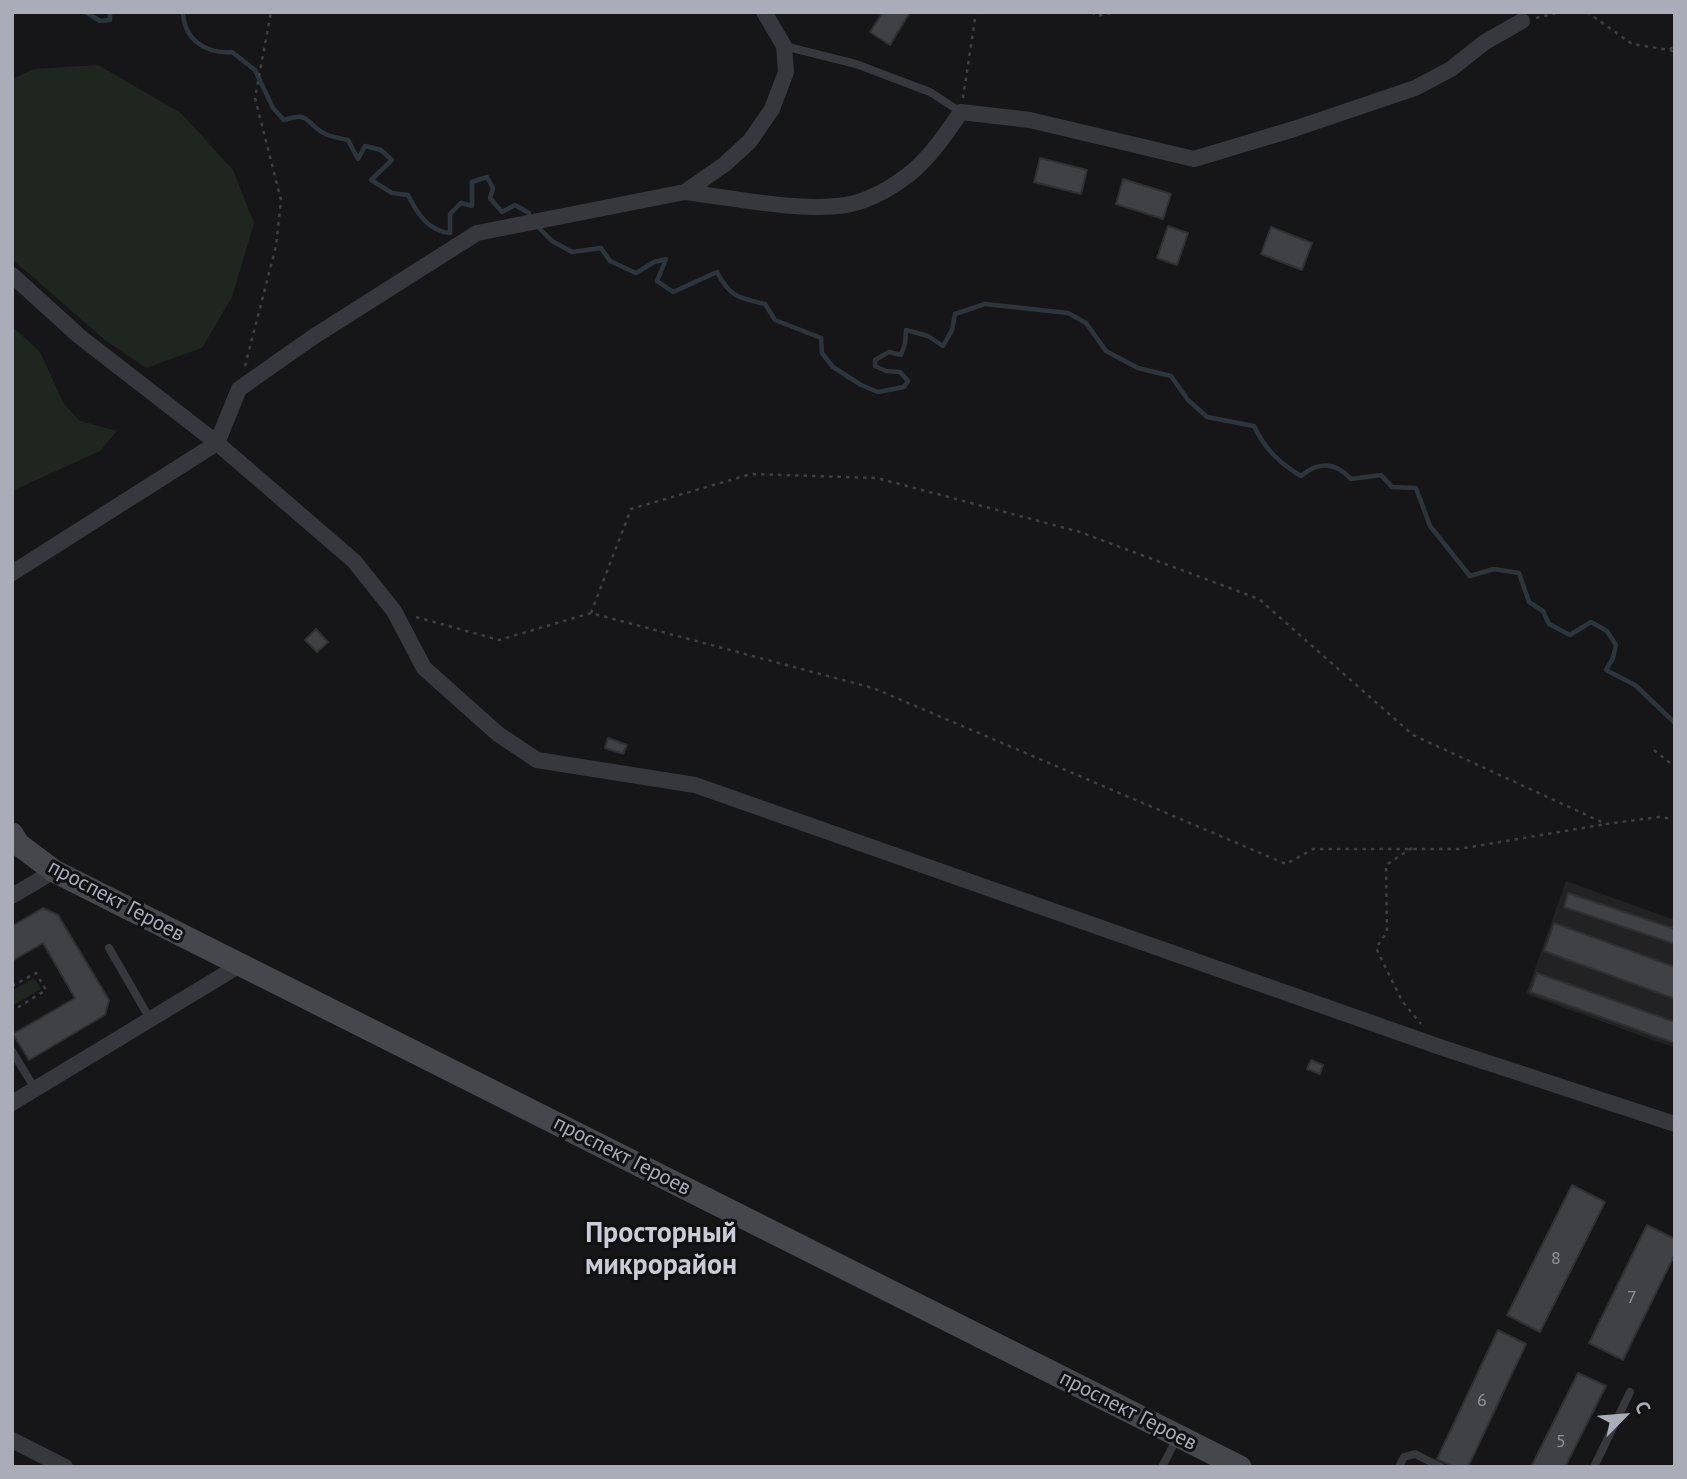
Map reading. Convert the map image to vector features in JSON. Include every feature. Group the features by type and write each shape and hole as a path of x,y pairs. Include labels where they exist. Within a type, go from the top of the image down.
{"street":[{"path":"685,191 725,164 750,141 772,109 786,72 784,46 764,12"},
{"path":"12,573 217,443 239,389 313,337 477,233 685,191 802,206 848,205 885,191 914,170 961,112 1030,120 1194,159 1415,88 1451,69 1485,42 1522,21"},
{"path":"12,275 79,336 217,443 354,561 394,611 424,668 498,734 537,760 695,785 1440,1047 1675,1124"},
{"name":"проспект Героев","path":"14,842 54,871 1240,1467"},
{"path":"12,896 54,871"},
{"path":"12,1102 240,965"},
{"path":"12,1440 65,1467"}],"lane":[{"path":"784,46 856,64 930,92 961,112"},
{"path":"109,948 150,1019"},
{"path":"12,1051 35,1089"},
{"path":"1594,1467 1630,1392"},
{"path":"1162,1467 1178,1436"},
{"path":"1399,1467 1404,1457 1415,1454 1441,1467"}],"path":[{"path":"239,389 276,246 281,200 255,98 271,12"},
{"path":"961,112 976,12"},
{"path":"1092,12 1097,16 1116,12"},
{"path":"1522,21 1560,12"},
{"path":"1587,12 1632,44 1675,53"},
{"path":"1670,50 1675,43"},
{"path":"591,613 631,509 751,474 877,478 1080,532 1259,599 1413,735 1606,824"},
{"path":"394,611 499,640 591,613 873,688 1286,864 1313,849 1459,849 1606,824 1659,817 1675,819"},
{"path":"1654,750 1675,767"},
{"path":"1412,848 1386,865 1387,932 1376,948 1402,1000 1440,1047"},
{"path":"12,986 36,973 46,990 12,1011"}],"shaded area":[{"path":"98,65 181,113 233,170 254,223 232,297 202,348 146,368 105,340 12,259 12,79 34,69"},
{"path":"12,326 40,352 64,404 80,421 117,431 100,451 12,491"},
{"path":"1566,881 1675,920 1675,1048 1526,994"},
{"path":"34,978 41,989 12,1006 12,991"}],"building":[{"path":"883,12 910,12 890,45 870,32"},
{"path":"1040,158 1087,170 1081,194 1034,182"},
{"path":"1123,179 1171,194 1163,219 1116,204"},
{"path":"1168,226 1188,233 1177,265 1157,258"},
{"path":"1271,227 1312,243 1302,270 1261,254"},
{"path":"316,629 328,642 317,652 305,640"},
{"path":"608,738 627,745 623,754 605,748"},
{"path":"1568,893 1675,929 1675,944 1564,907"},
{"path":"43,908 58,915 109,1000 105,1015 29,1060 13,1034 75,998 43,943 12,961 12,926"},
{"path":"1554,923 1675,967 1675,999 1544,951"},
{"path":"1537,973 1675,1022 1675,1043 1530,992"},
{"path":"1311,1060 1323,1065 1320,1074 1307,1069"},
{"path":"1572,1185 1605,1202 1540,1332 1507,1315"},
{"path":"1647,1225 1675,1239 1675,1254 1623,1360 1589,1343"},
{"path":"1498,1330 1526,1344 1468,1467 1454,1467 1437,1459"},
{"path":"1578,1373 1606,1386 1565,1467 1531,1467"}],"waterway":[{"path":"86,12 100,21 110,20 110,12"},
{"path":"183,12 187,30 198,43 214,51 232,52 255,70 273,108 284,120 301,117 323,133 348,140 358,159 365,146 381,150 392,160 371,180 392,193 408,195 419,214 435,229 450,233 450,214 461,203 472,206 472,182 487,177 493,188 490,198 502,212 515,205 529,213"},
{"path":"539,228 552,241 572,252 601,248 610,261 636,273 654,262 666,259 657,281 673,292 717,272 731,292 765,304 775,320 821,338 822,353 833,367 861,385 878,392 904,387 908,381 900,372 886,371 875,366 875,360 889,352 901,355 906,330 928,336 943,346 952,330 955,314 985,304 1068,313 1086,323 1106,351 1138,368 1171,376 1188,400 1207,417 1254,426 1273,455 1301,476 1313,468 1332,466 1351,479 1381,475 1392,487 1416,488 1430,526 1470,576 1494,569 1519,573 1529,602 1543,611 1549,624 1570,635 1591,622 1607,631 1616,645 1606,670 1635,685 1675,723"}],"district":[{"name":"Просторный микрорайон","path":"661,1250"}]}
